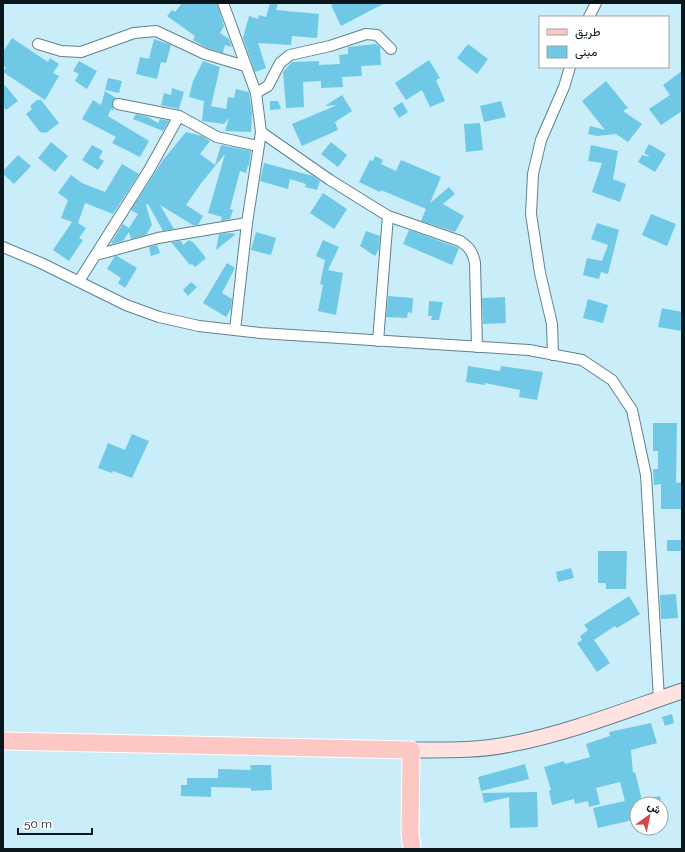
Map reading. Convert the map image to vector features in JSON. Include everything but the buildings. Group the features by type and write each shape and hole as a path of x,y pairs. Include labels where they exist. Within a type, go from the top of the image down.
{"main road":[{"path":"3,741 411,750 410,833 412,849"}],"street":[{"path":"223,3 256,93 261,132 247,222 235,330"},
{"path":"590,16 596,3"},
{"path":"38,44 61,51 81,52 134,32 156,31 205,54 245,66"},
{"path":"256,93 268,86 280,63 290,55 330,46 366,34 377,35 391,49"},
{"path":"553,355 552,324 540,273 531,214 533,174 541,140 564,87 570,68"},
{"path":"118,104 179,116 217,137 258,146"},
{"path":"79,281 149,170 179,116"},
{"path":"261,132 330,180 388,216 460,241 468,247 474,254 475,263 477,347"},
{"path":"378,340 388,216"},
{"path":"96,255 158,238 247,222"},
{"path":"3,246 79,281 126,306 159,317 199,326 235,330 529,350 582,360 612,380 632,410 646,475 658,699"},
{"path":"411,750 461,750 510,744 567,729 682,691"}]}
